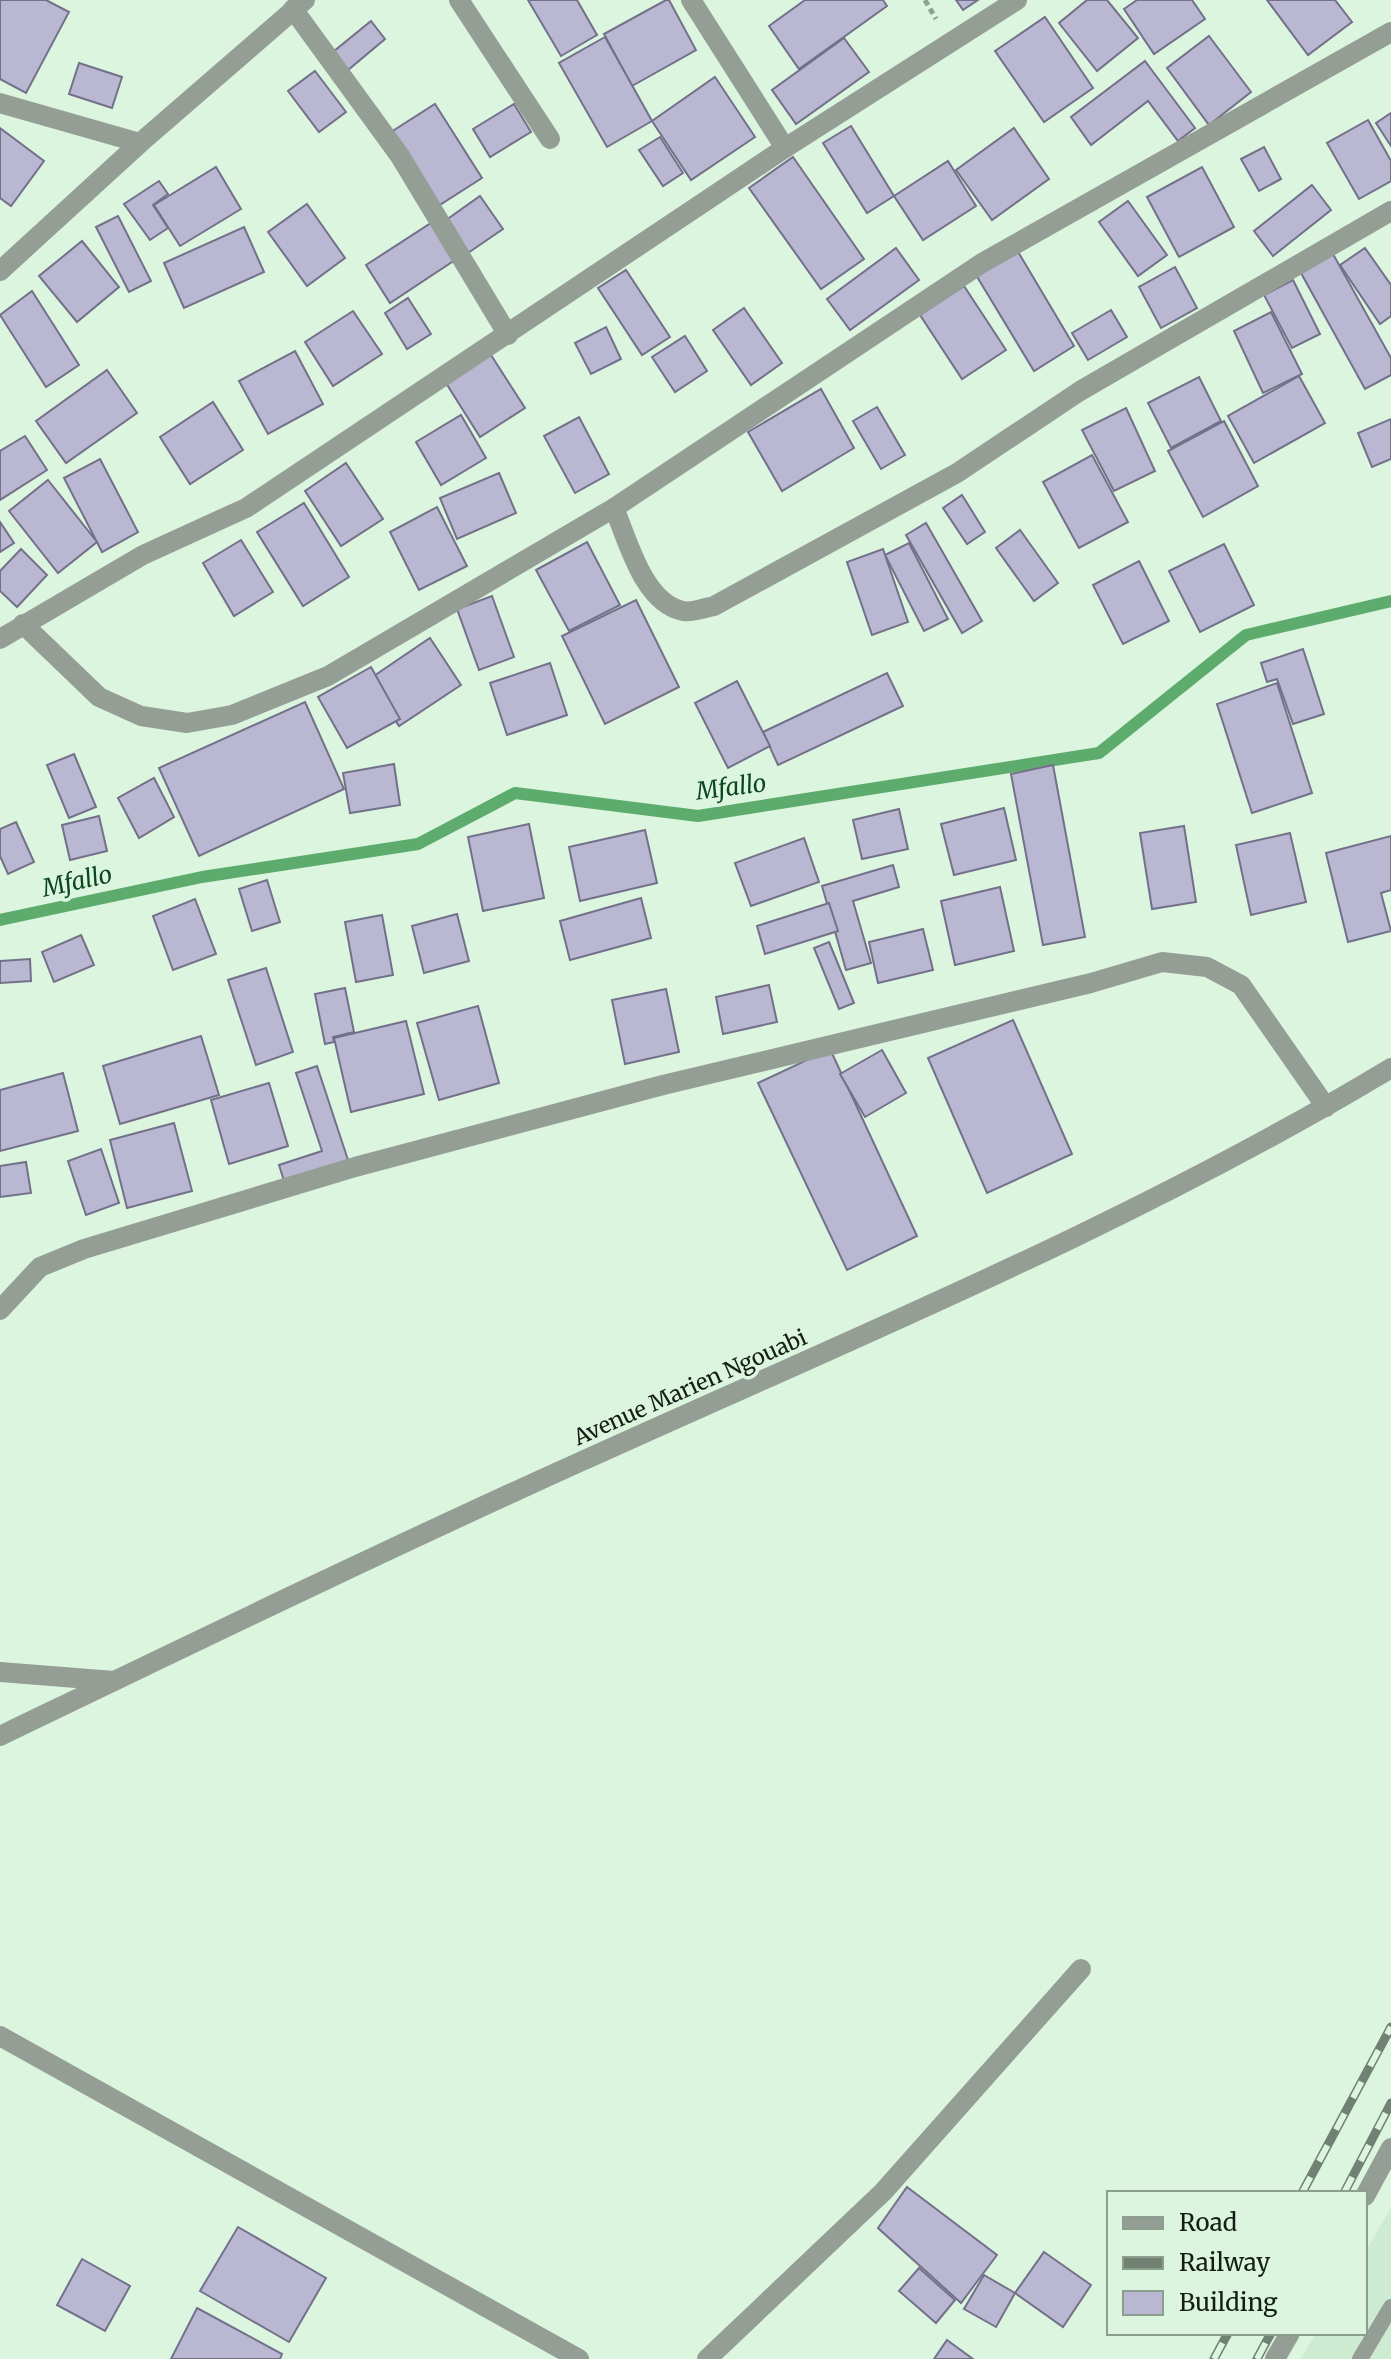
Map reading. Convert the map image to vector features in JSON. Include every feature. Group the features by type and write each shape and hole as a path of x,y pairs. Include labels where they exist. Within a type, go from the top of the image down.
{"street":[{"path":"459,0 550,139"},
{"path":"691,0 785,148"},
{"path":"0,639 143,555 246,508 785,148 1017,0"},
{"path":"0,271 299,4 400,156 508,335"},
{"path":"23,624 99,697 141,716 187,723 232,715 328,676 614,508 982,263 1391,32"},
{"path":"0,103 140,143"},
{"path":"614,508 652,593 669,607 686,613 714,606 957,473 1080,391 1391,211"},
{"path":"0,1310 40,1267 84,1249 325,1176 663,1085 1091,983 1162,962 1207,967 1241,985 1326,1107"},
{"name":"Avenue Marien Ngouabi","path":"0,1736 581,1461 927,1309 1326,1107 1391,1068"},
{"path":"0,1672 114,1681"},
{"path":"707,2359 883,2192 1081,1969"},
{"path":"0,2036 579,2359"},
{"path":"1367,2192 1391,2148"},
{"path":"1275,2359 1289,2335"}],"lane":[{"path":"1360,2359 1391,2307"}],"shaded area":[{"path":"1391,2208 1391,2359 1301,2359 1315,2335 1367,2335 1367,2249"}],"building":[{"path":"0,0 46,0 69,12 26,93 0,79"},
{"path":"528,0 577,0 597,35 561,56"},
{"path":"669,0 696,50 632,86 604,34"},
{"path":"805,0 883,0 887,6 799,69 769,26"},
{"path":"956,0 978,0 963,10"},
{"path":"1087,0 1107,0 1138,38 1097,71 1059,23"},
{"path":"1137,0 1192,0 1205,19 1154,54 1124,9"},
{"path":"1267,0 1335,0 1352,22 1308,55"},
{"path":"1045,17 1093,88 1044,122 995,51"},
{"path":"371,21 385,39 348,70 333,52"},
{"path":"1209,36 1251,92 1209,125 1167,68"},
{"path":"605,37 652,121 607,147 559,63"},
{"path":"844,38 869,72 796,124 772,90"},
{"path":"1145,61 1195,128 1178,141 1148,101 1091,145 1071,117"},
{"path":"79,63 122,77 112,108 69,94"},
{"path":"315,71 346,112 319,132 288,91"},
{"path":"715,77 755,137 691,180 652,121"},
{"path":"435,104 482,178 438,206 391,132"},
{"path":"514,104 531,132 490,157 473,129"},
{"path":"1391,113 1391,146 1376,123"},
{"path":"1368,120 1391,161 1391,181 1359,199 1327,143"},
{"path":"851,126 894,196 867,213 823,143"},
{"path":"0,128 44,161 11,206 0,198"},
{"path":"1014,128 1049,179 992,220 956,170"},
{"path":"660,137 683,173 663,186 639,150"},
{"path":"1264,147 1281,179 1259,191 1241,159"},
{"path":"793,157 864,259 821,289 749,188"},
{"path":"948,161 976,206 923,240 894,196"},
{"path":"216,167 241,209 180,246 154,205"},
{"path":"1202,167 1234,227 1179,257 1147,197"},
{"path":"159,181 168,194 153,205 168,228 150,240 124,204"},
{"path":"1312,185 1331,210 1273,256 1254,231"},
{"path":"480,196 503,229 465,255 442,223"},
{"path":"1128,201 1167,255 1138,276 1099,222"},
{"path":"307,204 345,258 307,286 268,232"},
{"path":"118,216 151,281 129,292 96,227"},
{"path":"431,223 455,260 390,303 366,265"},
{"path":"244,227 264,272 184,308 164,263"},
{"path":"82,241 119,287 77,322 39,276"},
{"path":"896,248 919,280 850,330 827,299"},
{"path":"1365,248 1391,285 1391,316 1380,324 1340,265"},
{"path":"1017,250 1074,346 1034,371 976,275"},
{"path":"1333,254 1391,358 1391,375 1365,389 1301,273"},
{"path":"1175,267 1197,308 1161,328 1139,287"},
{"path":"626,270 670,337 642,355 598,288"},
{"path":"1293,280 1320,334 1292,348 1264,295"},
{"path":"964,286 1006,350 962,379 920,315"},
{"path":"32,291 79,365 46,387 0,315"},
{"path":"408,298 431,334 407,349 385,313"},
{"path":"744,308 782,363 751,385 713,330"},
{"path":"1111,310 1127,337 1088,360 1072,333"},
{"path":"353,311 382,354 333,386 305,342"},
{"path":"1271,312 1302,374 1263,393 1234,331"},
{"path":"606,327 621,359 591,374 575,343"},
{"path":"685,336 707,371 675,392 652,357"},
{"path":"295,351 323,404 268,434 239,381"},
{"path":"491,355 525,408 480,437 446,383"},
{"path":"107,370 137,413 66,463 36,421"},
{"path":"1299,376 1325,423 1254,463 1228,416"},
{"path":"1199,377 1221,421 1171,448 1148,403"},
{"path":"821,389 854,448 782,491 748,432"},
{"path":"213,402 243,450 190,484 160,437"},
{"path":"877,407 905,455 881,469 853,421"},
{"path":"1126,408 1155,471 1114,491 1082,430"},
{"path":"461,415 486,458 441,485 416,442"},
{"path":"579,417 609,474 575,493 544,436"},
{"path":"1391,419 1391,459 1372,467 1358,433"},
{"path":"1224,421 1258,486 1203,517 1168,451"},
{"path":"25,436 47,470 0,500 0,451"},
{"path":"1092,455 1128,522 1079,548 1043,482"},
{"path":"100,459 138,532 102,552 64,478"},
{"path":"346,463 383,519 341,546 305,491"},
{"path":"499,473 516,513 457,539 440,498"},
{"path":"48,480 97,542 58,573 9,511"},
{"path":"962,495 985,532 967,544 943,508"},
{"path":"304,503 349,577 303,606 257,532"},
{"path":"437,507 467,566 419,590 390,532"},
{"path":"0,522 14,543 0,552"},
{"path":"926,523 982,621 962,633 906,535"},
{"path":"1020,530 1058,583 1034,601 996,548"},
{"path":"241,540 273,592 234,616 203,563"},
{"path":"587,542 620,605 569,631 536,570"},
{"path":"909,543 948,619 924,631 885,555"},
{"path":"1224,544 1254,605 1200,632 1169,571"},
{"path":"21,549 47,575 17,607 0,591 0,571"},
{"path":"883,549 908,622 872,635 847,562"},
{"path":"1139,561 1169,621 1123,644 1093,585"},
{"path":"492,596 514,657 479,670 457,609"},
{"path":"636,600 679,687 605,724 562,636"},
{"path":"430,638 461,685 399,726 368,680"},
{"path":"1303,649 1324,714 1293,724 1277,679 1267,682 1261,663"},
{"path":"550,663 567,715 507,735 490,683"},
{"path":"371,667 400,719 347,748 318,697"},
{"path":"887,673 903,706 778,765 763,732"},
{"path":"737,681 770,746 728,768 695,703"},
{"path":"1277,683 1312,793 1252,813 1217,704"},
{"path":"305,702 344,789 199,856 159,768"},
{"path":"74,754 96,807 69,818 47,765"},
{"path":"394,764 400,805 350,813 343,773"},
{"path":"1053,765 1085,937 1043,945 1011,774"},
{"path":"154,778 174,817 139,838 118,798"},
{"path":"1004,808 1016,860 954,875 941,824"},
{"path":"899,809 908,849 862,859 853,820"},
{"path":"99,816 107,851 70,860 62,825"},
{"path":"16,822 34,862 8,874 0,856 0,829"},
{"path":"529,824 544,898 483,911 468,837"},
{"path":"1184,826 1196,902 1152,909 1140,833"},
{"path":"645,830 657,883 580,901 569,847"},
{"path":"1290,833 1306,902 1251,915 1236,845"},
{"path":"1391,836 1391,890 1381,893 1391,931 1348,942 1326,853"},
{"path":"804,838 819,882 751,906 735,863"},
{"path":"893,865 899,887 853,901 871,963 846,970 822,886"},
{"path":"267,880 280,922 252,931 239,889"},
{"path":"1000,887 1014,951 955,965 941,901"},
{"path":"641,898 651,938 570,960 560,921"},
{"path":"195,899 216,954 173,970 153,916"},
{"path":"829,903 838,931 765,954 757,926"},
{"path":"457,914 469,961 424,973 412,926"},
{"path":"382,915 393,975 356,982 345,922"},
{"path":"923,929 933,970 878,983 869,942"},
{"path":"81,935 94,965 54,982 42,952"},
{"path":"829,942 854,1003 839,1009 814,948"},
{"path":"30,959 31,981 0,983 0,961"},
{"path":"266,968 293,1052 256,1065 228,980"},
{"path":"769,985 777,1022 723,1034 716,997"},
{"path":"345,988 354,1032 333,1037 334,1042 325,1044 315,994"},
{"path":"666,989 679,1052 625,1064 612,1000"},
{"path":"478,1006 499,1083 439,1100 417,1023"},
{"path":"1013,1020 1072,1154 987,1193 928,1058"},
{"path":"406,1021 424,1094 351,1112 334,1038"},
{"path":"201,1036 219,1095 120,1124 103,1066"},
{"path":"830,1049 917,1236 847,1270 758,1083"},
{"path":"882,1050 906,1093 865,1117 840,1074"},
{"path":"317,1066 349,1163 285,1184 279,1165 322,1151 296,1073"},
{"path":"63,1073 78,1131 0,1151 0,1090"},
{"path":"269,1083 288,1146 229,1164 211,1100"},
{"path":"174,1123 192,1191 127,1208 110,1140"},
{"path":"101,1149 119,1203 86,1215 68,1161"},
{"path":"26,1162 31,1193 0,1197 0,1166"},
{"path":"907,2187 997,2255 961,2303 878,2228"},
{"path":"238,2227 326,2278 289,2342 200,2291"},
{"path":"1044,2252 1091,2285 1063,2327 1015,2293"},
{"path":"82,2259 130,2286 105,2331 57,2305"},
{"path":"919,2268 955,2300 936,2323 899,2291"},
{"path":"984,2275 1015,2293 996,2327 964,2309"},
{"path":"197,2308 282,2354 280,2359 171,2359"},
{"path":"947,2340 973,2359 934,2359"}],"waterway":[{"name":"Mfallo","path":"0,920 202,877 418,844 515,793 698,816 1099,753 1246,635 1391,601"}],"railway":[{"path":"1303,2191 1391,2027"},
{"path":"1345,2191 1391,2103"},
{"path":"1214,2359 1227,2335"},
{"path":"1257,2359 1270,2335"}]}
